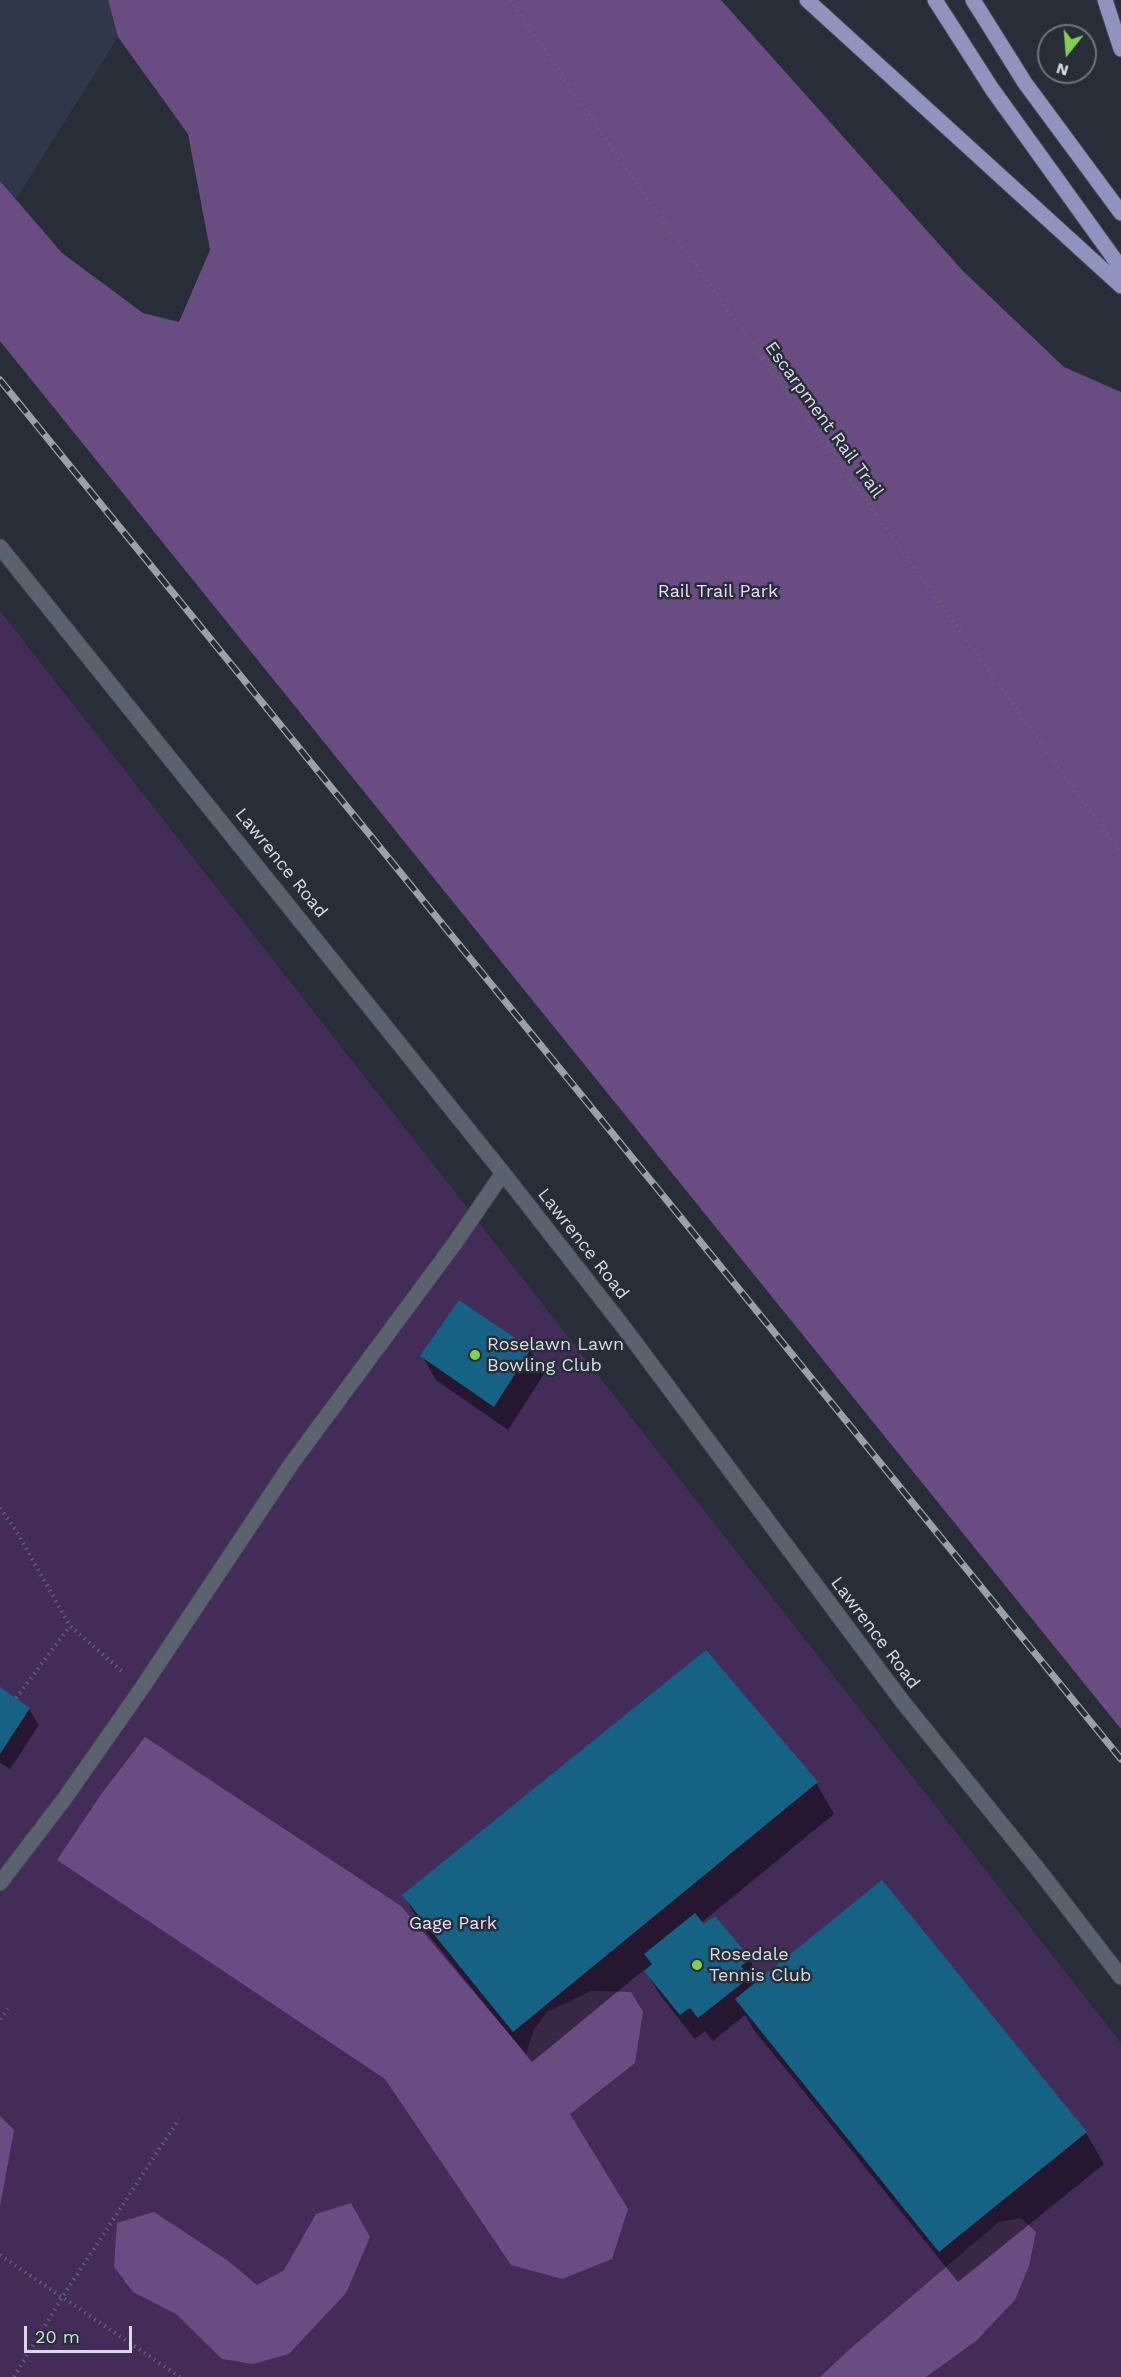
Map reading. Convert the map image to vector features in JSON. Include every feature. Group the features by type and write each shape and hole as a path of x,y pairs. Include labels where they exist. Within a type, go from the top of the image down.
{"main road":[{"path":"807,0 1121,286"},
{"path":"935,0 992,89 1121,268"},
{"path":"973,0 1025,83 1121,213"},
{"path":"1105,0 1121,49"}],"street":[{"name":"Lawrence Road","path":"0,547 315,936 503,1173 625,1329 902,1701 1041,1873 1121,1977"},
{"path":"0,1883 65,1798 142,1688 292,1463 503,1173"}],"path":[{"name":"Escarpment Rail Trail","path":"510,0 646,197 1121,853"},
{"path":"0,1508 15,1529 70,1626 142,1688"},
{"path":"16,1698 70,1626"},
{"path":"0,2019 8,2009"},
{"path":"14,2377 63,2296 178,2119"},
{"path":"0,2255 180,2377"}],"shaded area":[{"path":"0,0 108,0 118,37 16,199 0,181"}],"green space":[{"name":"Rail Trail Park","path":"108,0 721,0 963,271 1064,367 1121,392 1121,1729 0,341 0,181 62,253 143,313 179,322 210,250 188,134 118,37"},
{"name":"Gage Park","path":"0,611 1121,2043 1121,2377 0,2377"},
{"path":"145,1737 401,1906 526,2054 534,2029 547,2012 591,1991 631,1992 643,2012 635,2063 570,2114 628,2209 612,2259 562,2279 511,2265 385,2079 57,1860 102,1793"},
{"path":"0,2116 14,2130 0,2207"},
{"path":"351,2203 370,2237 346,2293 289,2354 253,2364 222,2359 176,2314 133,2292 114,2267 117,2223 154,2212 227,2260 257,2285 284,2270 316,2214"},
{"path":"1021,2218 1036,2232 1029,2266 1015,2300 976,2341 926,2377 820,2377 999,2222"}],"building":[{"name":"Roselawn Lawn Bowling Club","path":"459,1300 531,1349 494,1407 420,1356"},
{"path":"706,1650 818,1782 513,2032 402,1895"},
{"path":"0,1687 30,1708 0,1754"},
{"path":"882,1880 1087,2132 939,2252 735,1999"},
{"name":"Rosedale Tennis Club","path":"695,1913 704,1924 715,1916 751,1959 741,1966 750,1977 698,2018 690,2008 680,2015 644,1971 652,1964 644,1954"}],"railway":[{"path":"0,380 1121,1759"}],"place":[{"name":"Roselawn Lawn Bowling Club","path":"475,1355"},
{"name":"Rosedale Tennis Club","path":"697,1965"}]}
